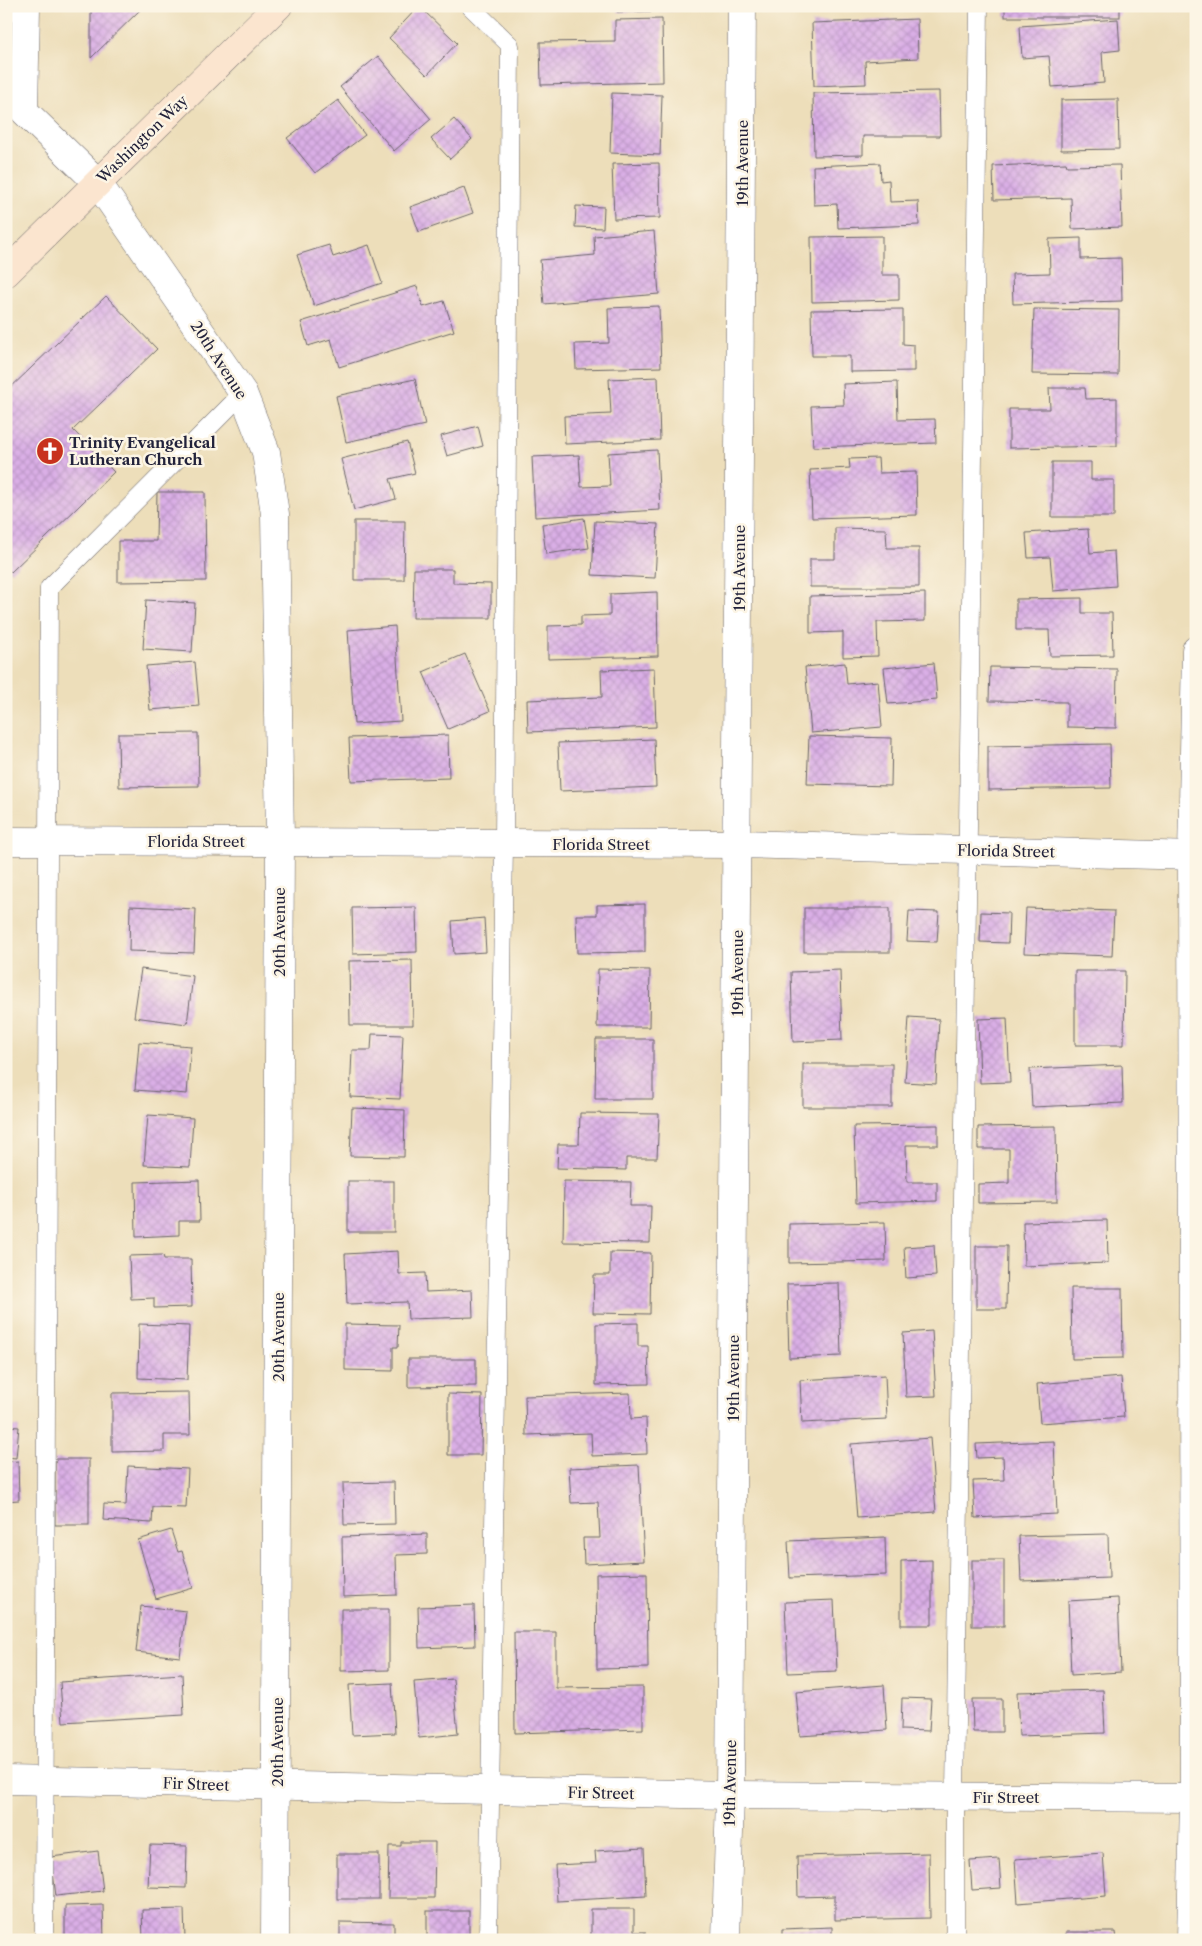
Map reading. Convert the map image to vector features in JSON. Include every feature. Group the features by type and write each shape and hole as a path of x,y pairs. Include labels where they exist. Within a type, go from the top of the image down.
{"main road":[{"name":"Washington Way","path":"6,273 278,6"}],"street":[{"name":"20th Avenue","path":"26,6 15,108 97,182 243,393 266,452 275,514 280,841 274,1940"},
{"name":"19th Avenue","path":"726,1940 730,1795 738,844 742,6"},
{"path":"1191,1940 1195,1798 1194,856 1196,650"},
{"name":"Florida Street","path":"6,841 738,844 1194,856"},
{"name":"Fir Street","path":"6,1780 730,1795 1195,1798"}],"lane":[{"path":"470,6 510,45 504,844 488,1940"},
{"path":"955,1940 955,1796 979,6"},
{"path":"44,1940 49,588 243,393"}],"building":[{"path":"91,6 144,6 91,58"},
{"path":"419,6 457,43 427,75 389,38"},
{"path":"617,6 678,6 678,11 617,12"},
{"path":"814,6 923,6 923,8 814,11"},
{"path":"1005,6 1120,6 1120,17 1005,17"},
{"path":"662,19 663,82 541,85 540,42 615,41 615,20"},
{"path":"917,19 918,58 865,61 866,84 814,86 812,23"},
{"path":"1118,19 1120,50 1102,52 1104,83 1052,87 1049,56 1022,58 1020,26"},
{"path":"378,56 431,119 394,151 340,87"},
{"path":"939,91 940,136 863,136 863,155 814,156 813,93"},
{"path":"612,93 662,95 660,155 610,153"},
{"path":"1118,99 1119,149 1061,150 1061,100"},
{"path":"338,100 365,135 315,173 287,138"},
{"path":"454,119 472,139 450,159 431,139"},
{"path":"659,163 660,218 614,219 612,164"},
{"path":"880,163 881,181 889,180 890,202 918,201 919,225 838,228 837,204 814,205 813,166"},
{"path":"1066,163 1067,166 1120,165 1122,227 1072,229 1071,198 994,200 993,166"},
{"path":"464,188 473,213 419,232 410,207"},
{"path":"576,206 604,207 603,228 575,227"},
{"path":"654,231 659,294 544,304 540,260 595,255 594,236"},
{"path":"882,236 882,275 899,275 899,300 812,302 811,237"},
{"path":"1081,238 1081,259 1121,258 1122,301 1013,304 1012,274 1050,273 1049,239"},
{"path":"329,245 333,257 369,245 382,283 314,306 297,255"},
{"path":"417,286 423,307 444,301 454,331 339,367 331,339 308,346 301,322"},
{"name":"Trinity Evangelical Lutheran Church","path":"106,296 157,349 73,430 114,472 11,572 6,567 6,392"},
{"path":"659,306 661,367 576,369 575,344 609,343 608,308"},
{"path":"903,309 903,344 914,345 914,371 850,372 850,356 812,356 811,310"},
{"path":"1034,309 1119,310 1118,375 1032,374"},
{"path":"658,377 660,440 565,444 564,416 611,414 609,379"},
{"path":"415,379 425,425 346,442 336,396"},
{"path":"897,382 898,420 935,419 936,443 813,447 811,406 844,405 843,384"},
{"path":"1049,388 1085,388 1086,399 1117,398 1117,446 1009,448 1009,409 1050,409"},
{"path":"478,426 483,446 447,456 441,436"},
{"path":"407,442 415,473 390,479 396,499 354,510 341,459"},
{"path":"657,450 660,510 535,517 532,457 579,455 581,487 610,486 608,453"},
{"path":"878,458 879,473 916,472 917,515 812,518 810,470 850,468 849,459"},
{"path":"1052,462 1091,462 1091,480 1114,480 1114,517 1052,517"},
{"path":"157,492 205,492 206,581 118,582 118,541 156,541"},
{"path":"584,518 589,548 546,554 542,524"},
{"path":"354,521 405,521 404,580 354,580"},
{"path":"595,521 658,524 655,578 592,575"},
{"path":"835,528 886,529 887,548 919,548 919,587 810,587 810,559 835,559"},
{"path":"1088,529 1090,553 1114,551 1116,586 1053,591 1050,557 1028,558 1026,533"},
{"path":"414,569 453,569 453,583 491,584 491,618 413,618"},
{"path":"657,592 658,656 548,659 548,626 581,625 581,616 610,615 610,594"},
{"path":"925,593 925,621 877,622 878,656 843,657 843,632 810,633 810,596"},
{"path":"1082,598 1082,613 1112,613 1113,655 1050,656 1049,630 1016,630 1016,599"},
{"path":"146,600 195,603 192,652 143,649"},
{"path":"395,626 401,721 354,724 348,630"},
{"path":"465,654 490,711 448,729 423,672"},
{"path":"195,662 199,706 150,710 146,666"},
{"path":"845,663 847,684 878,681 882,727 811,733 805,667"},
{"path":"934,663 937,700 888,704 884,668"},
{"path":"990,667 1117,669 1116,728 1067,727 1067,702 989,701"},
{"path":"654,668 656,727 528,732 527,700 602,697 601,670"},
{"path":"198,733 199,786 119,787 118,734"},
{"path":"448,735 449,778 351,781 349,738"},
{"path":"809,736 892,738 891,786 807,784"},
{"path":"654,739 656,787 560,791 558,743"},
{"path":"1110,744 1111,788 988,790 988,746"},
{"path":"645,904 645,952 577,953 576,915 597,915 597,905"},
{"path":"130,906 196,909 194,953 129,951"},
{"path":"416,907 417,952 353,954 352,908"},
{"path":"804,908 890,908 890,952 804,952"},
{"path":"1026,908 1114,911 1112,956 1024,953"},
{"path":"909,911 939,912 937,942 907,941"},
{"path":"981,912 1009,913 1008,943 980,942"},
{"path":"484,918 486,952 454,954 452,921"},
{"path":"412,960 413,1025 350,1025 349,961"},
{"path":"141,969 193,976 187,1024 134,1017"},
{"path":"598,969 650,970 649,1027 597,1027"},
{"path":"840,970 842,1040 793,1042 791,972"},
{"path":"1075,971 1125,971 1124,1045 1075,1045"},
{"path":"909,1017 939,1019 936,1084 905,1082"},
{"path":"1007,1018 1010,1082 980,1083 978,1019"},
{"path":"372,1034 403,1035 400,1099 350,1097 352,1050 371,1050"},
{"path":"596,1039 653,1039 653,1099 595,1099"},
{"path":"139,1042 191,1046 187,1094 135,1090"},
{"path":"803,1064 892,1064 892,1107 803,1107"},
{"path":"1122,1065 1123,1103 1032,1107 1030,1069"},
{"path":"352,1108 405,1110 404,1157 350,1156"},
{"path":"580,1113 659,1114 657,1158 626,1158 626,1170 557,1168 558,1144 579,1144"},
{"path":"148,1115 193,1118 190,1167 144,1165"},
{"path":"938,1125 938,1145 906,1145 907,1182 937,1182 937,1201 856,1203 854,1126"},
{"path":"1056,1126 1057,1202 978,1203 978,1184 1009,1183 1009,1149 978,1149 978,1127"},
{"path":"199,1180 200,1221 179,1221 179,1235 136,1237 135,1182"},
{"path":"348,1181 394,1181 394,1232 348,1232"},
{"path":"564,1181 631,1182 630,1206 651,1206 650,1243 563,1242"},
{"path":"1107,1220 1108,1263 1024,1266 1023,1222"},
{"path":"885,1222 886,1261 789,1263 789,1224"},
{"path":"934,1245 936,1276 906,1278 904,1247"},
{"path":"976,1246 1007,1246 1006,1309 976,1309"},
{"path":"398,1251 399,1274 425,1273 426,1292 472,1290 473,1317 408,1319 407,1302 347,1304 345,1254"},
{"path":"610,1252 651,1253 650,1314 593,1313 594,1275 610,1275"},
{"path":"163,1255 164,1259 191,1259 192,1307 154,1308 154,1298 131,1299 129,1256"},
{"path":"839,1283 841,1356 789,1358 787,1284"},
{"path":"1071,1288 1122,1288 1123,1358 1072,1359"},
{"path":"638,1323 638,1346 648,1346 649,1384 596,1385 596,1324"},
{"path":"139,1324 189,1326 187,1380 138,1378"},
{"path":"345,1324 399,1325 398,1347 393,1347 393,1371 345,1370"},
{"path":"932,1331 936,1396 906,1397 903,1333"},
{"path":"408,1359 476,1359 476,1386 408,1387"},
{"path":"885,1375 887,1419 802,1423 800,1380"},
{"path":"1121,1377 1124,1417 1040,1423 1037,1384"},
{"path":"189,1392 190,1435 164,1435 164,1451 112,1452 112,1393"},
{"path":"630,1393 631,1419 646,1418 647,1454 592,1456 591,1433 526,1435 525,1396"},
{"path":"448,1394 482,1395 481,1455 448,1455"},
{"path":"6,1426 19,1427 16,1458 6,1457"},
{"path":"930,1438 936,1512 857,1518 851,1444"},
{"path":"1054,1441 1057,1514 975,1518 973,1481 1004,1480 1003,1457 977,1458 976,1444"},
{"path":"55,1459 89,1459 89,1525 55,1525"},
{"path":"18,1461 19,1500 6,1501 6,1462"},
{"path":"639,1465 644,1561 584,1564 583,1538 600,1538 598,1502 571,1503 569,1468"},
{"path":"128,1466 188,1469 186,1508 153,1507 152,1523 103,1520 104,1504 126,1505"},
{"path":"394,1482 395,1524 344,1525 343,1483"},
{"path":"171,1530 178,1552 182,1551 193,1588 156,1599 138,1540"},
{"path":"427,1534 427,1554 396,1555 397,1595 343,1597 342,1537"},
{"path":"1108,1534 1109,1578 1021,1581 1019,1536"},
{"path":"885,1537 886,1575 790,1578 788,1541"},
{"path":"932,1560 932,1625 901,1625 901,1561"},
{"path":"972,1560 1004,1560 1004,1626 972,1626"},
{"path":"647,1573 648,1668 597,1669 596,1574"},
{"path":"1118,1598 1121,1672 1071,1675 1068,1601"},
{"path":"834,1600 837,1671 788,1673 785,1602"},
{"path":"474,1605 475,1646 419,1648 418,1607"},
{"path":"141,1606 186,1611 180,1657 136,1652"},
{"path":"341,1609 389,1609 389,1670 341,1671"},
{"path":"514,1632 556,1632 556,1688 643,1687 643,1729 515,1733"},
{"path":"182,1674 184,1715 63,1722 60,1682"},
{"path":"453,1679 458,1734 419,1738 414,1682"},
{"path":"392,1683 395,1733 352,1735 349,1685"},
{"path":"884,1685 887,1730 800,1736 796,1692"},
{"path":"1103,1690 1105,1733 1019,1736 1017,1692"},
{"path":"902,1698 931,1699 929,1731 901,1730"},
{"path":"972,1699 1002,1699 1002,1732 973,1732"},
{"path":"401,1842 435,1842 434,1898 388,1898 389,1846 401,1846"},
{"path":"150,1845 187,1846 186,1888 148,1887"},
{"path":"644,1848 646,1896 557,1901 555,1865 596,1863 595,1851"},
{"path":"98,1851 103,1891 56,1896 51,1857"},
{"path":"929,1853 930,1918 835,1920 835,1896 798,1897 797,1856"},
{"path":"1103,1853 1106,1896 1018,1903 1015,1859"},
{"path":"337,1854 379,1854 379,1899 337,1899"},
{"path":"999,1859 1001,1888 972,1890 970,1861"},
{"path":"103,1905 104,1940 65,1940 65,1906"},
{"path":"184,1909 185,1940 143,1940 142,1910"},
{"path":"591,1909 634,1909 634,1932 645,1932 645,1940 591,1940"},
{"path":"427,1911 469,1911 469,1940 427,1940"},
{"path":"340,1922 394,1923 394,1940 340,1940"},
{"path":"832,1927 832,1940 782,1940 782,1929"},
{"path":"1066,1932 1115,1932 1116,1940 1066,1940"}],"place":[{"name":"Trinity Evangelical Lutheran Church","path":"50,451"}]}
